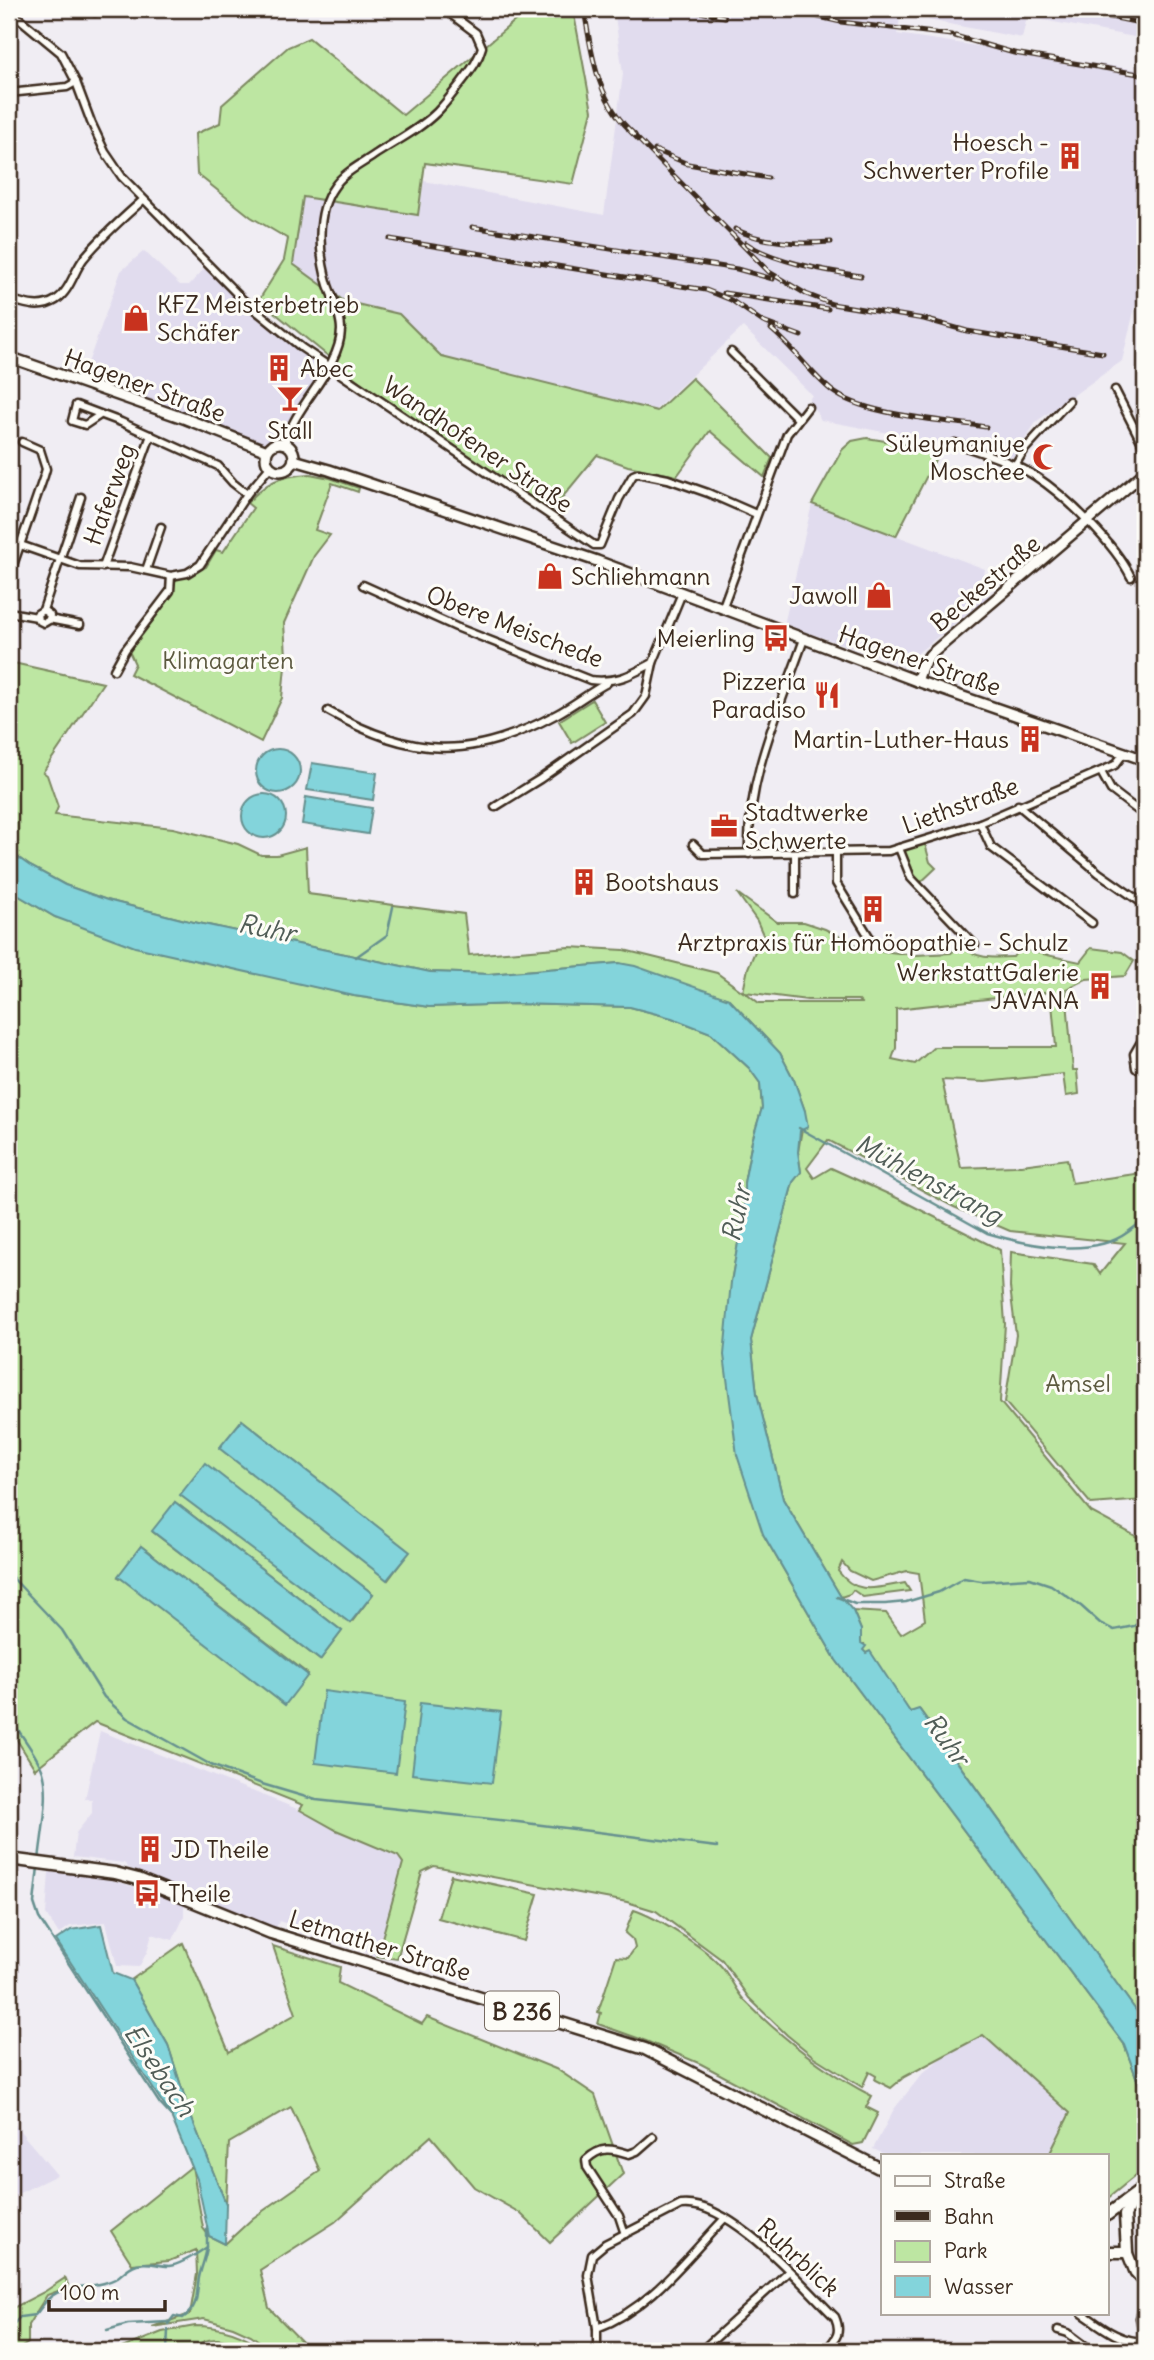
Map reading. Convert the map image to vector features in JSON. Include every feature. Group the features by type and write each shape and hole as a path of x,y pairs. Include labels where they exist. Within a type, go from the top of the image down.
{"main road":[{"name":"Hagener Straße","path":"9,357 186,419 267,451"},
{"path":"277,443 285,444 292,449 294,460 287,470 270,467 266,459 267,451 277,443"},
{"name":"Hagener Straße","path":"294,460 597,561 917,681 1145,760"},
{"name":"Beckestraße","path":"917,681 930,655 1145,472"},
{"name":"Letmather Straße","path":"9,1859 115,1872 271,1933 645,2049 881,2169"},
{"path":"1108,2214 1141,2190"},
{"path":"1141,2190 1125,2215 1127,2252 1135,2272 1145,2283"},
{"path":"1108,2252 1127,2252"}],"street":[{"path":"285,444 299,410 328,366 341,335 341,322 327,282 322,256 321,226 324,206 334,187 348,173 438,112 478,61 482,47 475,33 444,9"},
{"name":"Wandhofener Straße","path":"10,10 61,53 76,82 90,122 105,152 122,177 243,300 328,366 594,545 603,542 619,499 633,475 638,473 668,479 756,514"},
{"path":"9,93 67,87 76,82"},
{"path":"9,299 29,306 40,306 56,300 64,292 82,260 143,200"},
{"path":"731,352 798,419"},
{"path":"1115,390 1145,449"},
{"path":"1015,465 1024,449 1069,401"},
{"path":"722,609 787,434 808,407"},
{"path":"100,415 152,435 218,466 247,494"},
{"name":"Haferweg","path":"103,567 152,435"},
{"path":"9,577 46,469 40,450 22,442"},
{"path":"955,443 1015,465 1053,488 1122,559 1131,577"},
{"path":"9,541 80,566 130,567 171,576 187,573 200,565 247,494 270,467"},
{"path":"37,617 43,610 82,497"},
{"path":"146,570 161,527"},
{"path":"114,670 131,642 170,591 171,576"},
{"name":"Obere Meischede","path":"363,585 517,652 590,680 609,682 653,663"},
{"path":"495,807 633,714 646,696 653,663 682,593"},
{"path":"43,610 49,613 49,619"},
{"path":"9,612 37,617 42,622 49,619 80,625"},
{"path":"749,851 756,782 804,639"},
{"path":"328,711 382,738 432,749 466,746 491,742 529,728 560,713 609,682"},
{"name":"Liethstraße","path":"694,844 703,854 749,851 881,852 900,848 980,823 1101,772 1115,765 1125,752"},
{"path":"1101,772 1104,782 1111,790 1145,816"},
{"path":"1018,805 1099,873 1145,905"},
{"path":"980,823 991,847 1092,923"},
{"path":"900,848 911,878 975,945"},
{"path":"795,853 795,894"},
{"path":"836,853 836,883 870,938"},
{"path":"1136,1068 1135,1054 1145,1035"},
{"path":"625,2234 620,2217 587,2167 586,2160 601,2149 611,2148 629,2154 637,2151 653,2137"},
{"name":"Ruhrblick","path":"597,2351 597,2328 588,2275 589,2262 598,2248 681,2205 700,2205 756,2239 835,2318 839,2327 838,2337 825,2351"},
{"path":"597,2328 614,2322 650,2297 725,2218"},
{"path":"701,2351 789,2271"},
{"path":"1083,2314 1118,2338 1145,2342 1140,2318 1145,2301"},
{"path":"1058,2330 1068,2333 1092,2351"}],"shaded area":[{"path":"614,9 902,9 897,34 1145,71 1145,273 1122,361 1037,421 1013,457 821,420 809,400 812,395 743,327 655,410 442,357 399,314 344,301 293,265 303,197 418,215 424,181 604,215 623,74"},
{"path":"931,9 1145,9 1145,39 1027,17 1022,38 928,20"},
{"path":"144,251 180,285 189,285 206,267 327,369 277,441 266,445 83,377 121,271"},
{"path":"812,504 985,569 982,592 990,595 904,664 784,625"},
{"path":"100,1731 310,1814 336,1830 398,1856 403,1863 377,1956 279,1921 276,1928 129,1868 124,1863 73,1857 76,1833 92,1813 92,1799 85,1799"},
{"path":"49,1872 108,1879 184,1902 184,1917 173,1940 152,1934 139,1967 117,1966 106,1922 70,1926 59,1934 46,1914"},
{"path":"983,2035 1070,2113 1050,2154 885,2154 873,2149 894,2109 923,2073 946,2054"},
{"path":"9,2118 57,2175 9,2198"}],"green space":[{"path":"529,9 573,9 592,111 573,184 425,163 418,215 303,197 293,264 344,301 399,314 442,357 657,411 692,378 772,458 764,477 710,431 677,476 628,466 597,455 552,510 392,408 259,300 284,260 288,239 251,217 197,174 195,134 220,123 222,105 288,47 309,38 403,115"},
{"path":"867,438 940,450 896,536 812,504 842,450 852,441"},
{"name":"Klimagarten","path":"310,474 359,488 358,492 332,483 315,530 330,535 314,556 284,623 286,656 282,698 261,742 130,674 135,664 128,649 154,619 171,593 176,579 206,567 216,550 223,552 253,508 247,503 254,496 275,481"},
{"name":"Amsel","path":"9,662 103,683 43,772 47,775 58,807 55,815 173,828 238,844 261,855 277,855 306,847 308,894 464,914 469,955 569,947 624,950 717,973 743,992 748,968 761,937 764,937 757,921 737,893 777,922 804,922 825,929 864,949 916,955 951,953 960,946 985,957 998,958 1013,957 1019,949 1080,962 1091,948 1122,952 1134,961 1125,976 1086,979 1066,989 1073,1070 1077,1070 1079,1094 1066,1096 1063,1074 985,1082 942,1080 961,1168 1014,1166 1067,1159 1072,1183 1135,1174 1145,1164 1145,1500 1091,1504 1005,1402 1016,1335 1010,1287 1011,1252 1093,1264 1100,1274 1125,1243 1010,1231 954,1207 828,1140 807,1168 814,1178 831,1168 1000,1250 1005,1324 1000,1402 1091,1512 1145,1541 1145,2023 920,1710 910,1712 863,1650 861,1630 853,1611 886,1613 901,1634 925,1620 919,1573 907,1571 871,1581 850,1571 842,1562 838,1571 845,1579 860,1587 877,1588 905,1583 910,1591 863,1597 853,1590 841,1597 783,1499 757,1394 751,1340 793,1182 801,1172 798,1152 805,1111 794,1080 780,1053 729,999 619,963 489,974 430,972 189,921 107,900 65,885 9,851","holes":["745,992 807,1000 858,1000 861,1003 759,1003","1051,992 1056,1047 934,1047 915,1064 892,1059 896,1048 896,1009"]},
{"path":"592,700 605,722 572,743 559,721"},
{"path":"925,844 930,862 936,868 918,885 900,851"},
{"path":"9,890 55,917 354,996 429,1007 516,1004 630,1007 672,1018 711,1033 749,1068 760,1083 762,1108 744,1183 744,1210 731,1282 763,1534 836,1660 1124,2044 1145,2101 1145,2168 1108,2198 1108,2154 1050,2154 1070,2113 983,2035 904,2077 891,2088 875,2080 876,2076 869,2072 862,2087 814,2057 787,2035 749,1998 722,1960 656,1911 627,1902 434,1866 422,1872 397,1959 377,1956 403,1863 398,1856 336,1830 300,1810 303,1805 95,1722 35,1769 9,1727","holes":["242,1420 409,1552 388,1580 220,1448","205,1464 373,1594 351,1623 181,1495","175,1502 342,1631 320,1660 153,1532","141,1546 308,1674 308,1675 118,1577"]},
{"path":"451,1875 538,1894 524,1941 438,1918"},
{"path":"634,1910 667,1926 703,1950 723,1969 744,2000 774,2028 820,2065 872,2096 866,2107 878,2113 863,2143 853,2145 701,2064 598,2024 601,2013 598,2012 616,1957 628,1958 635,1948 633,1940 625,1933"},
{"path":"183,1943 229,2052 296,2014 273,1946 340,1967 338,1983 422,2024 427,2017 558,2070 595,2095 623,2174 550,2242 520,2213 474,2187 431,2136 335,2222 260,2270 269,2308 311,2351 272,2351 251,2335 204,2319 152,2327 190,2314 197,2274 196,2250 169,2261 132,2264 111,2231 192,2166 203,2228 209,2236 225,2244 253,2218 320,2171 291,2107 229,2143 226,2204 190,2114 168,2045 131,1980"},
{"path":"65,2278 69,2287 47,2295 28,2325 28,2343 16,2351 9,2351 9,2310"},
{"path":"195,2326 233,2332 267,2351 213,2339 194,2347 195,2351 121,2351 122,2348 162,2332"}],"water":[{"path":"278,749 294,755 300,771 294,787 278,793 262,787 256,771 262,755"},
{"path":"312,763 377,773 373,800 307,790"},
{"path":"264,794 280,800 286,816 280,832 264,838 248,832 242,816 248,800"},
{"path":"306,797 372,808 368,834 302,824"},
{"path":"9,851 65,885 107,900 189,921 430,972 489,974 619,963 635,966 729,999 780,1053 794,1080 808,1127 800,1131 798,1152 801,1172 793,1182 751,1340 757,1394 783,1499 841,1597 853,1611 861,1630 861,1643 866,1646 863,1650 866,1653 870,1651 910,1712 919,1709 1145,2023 1145,2101 1124,2044 836,1660 763,1534 737,1455 724,1355 731,1282 744,1210 744,1183 762,1108 760,1083 749,1068 711,1033 672,1018 630,1007 516,1004 429,1007 354,996 135,947 55,917 9,890"},
{"path":"242,1420 410,1552 387,1580 219,1448"},
{"path":"205,1463 373,1594 350,1623 180,1495"},
{"path":"175,1502 342,1631 320,1660 152,1531"},
{"path":"141,1546 308,1675 285,1705 118,1576"},
{"path":"324,1691 405,1702 396,1773 315,1763"},
{"path":"420,1703 501,1712 492,1783 412,1774"},
{"path":"101,1925 113,1973 131,1980 168,2045 190,2114 226,2204 225,2244 209,2236 197,2179 171,2116 56,1940 71,1930"}],"waterway":[{"path":"356,957 387,935 393,907"},
{"name":"Mühlenstrang","path":"799,1128 987,1233 1003,1238 1059,1247 1096,1245 1128,1232 1140,1222 1145,1213"},
{"path":"9,1574 62,1630 104,1697 127,1718 211,1765 316,1800 717,1847"},
{"path":"837,1597 855,1604 906,1602 939,1592 964,1578 981,1581 1030,1578 1051,1585 1100,1623 1114,1630 1134,1626 1145,1619"},
{"name":"Elsebach","path":"9,1716 34,1754 44,1777 46,1800 39,1861"},
{"name":"Elsebach","path":"38,1867 34,1903 39,1918 160,2104 172,2117"},
{"name":"Elsebach","path":"9,2329 20,2317 35,2315 48,2299 63,2290 107,2282 137,2264 169,2266 184,2261 207,2247 207,2228"},
{"path":"168,2324 174,2316 183,2318 193,2307 207,2247"},
{"path":"107,2330 128,2324 168,2322"},
{"path":"167,2351 168,2330"}],"railway":[{"path":"584,9 594,61 604,93 622,122 635,135"},
{"path":"685,9 725,17"},
{"path":"784,9 841,22 951,35"},
{"path":"830,9 848,13"},
{"path":"1072,9 1145,24"},
{"path":"1128,9 1145,11"},
{"path":"955,36 1014,53 1145,75"},
{"path":"629,130 769,272 806,294 832,304 924,319 967,331 1103,353"},
{"path":"655,150 688,164 768,178"},
{"path":"472,227 737,269 773,279"},
{"path":"735,229 758,238 782,242 831,242"},
{"path":"390,239 706,290 731,300 763,322 801,336"},
{"path":"746,243 785,260 861,276"},
{"path":"724,293 828,309"},
{"path":"771,329 823,383 845,399 883,411 986,427"}],"place":[{"name":"Hoesch - Schwerter Profile","path":"1070,156"},
{"name":"KFZ Meisterbetrieb Schäfer","path":"136,318"},
{"name":"Abec","path":"279,368"},
{"name":"Stall","path":"290,398"},
{"name":"Süleymaniye Moschee","path":"1046,457"},
{"name":"Schliehmann","path":"550,576"},
{"name":"Jawoll","path":"879,595"},
{"name":"Meierling","path":"776,638"},
{"name":"Pizzeria Paradiso","path":"827,695"},
{"name":"Martin-Luther-Haus","path":"1030,739"},
{"name":"Stadtwerke Schwerte","path":"724,826"},
{"name":"Bootshaus","path":"584,882"},
{"name":"Arztpraxis für Homöopathie - Schulz","path":"873,909"},
{"name":"WerkstattGalerie JAVANA","path":"1100,986"},
{"name":"JD Theile","path":"150,1849"},
{"name":"Theile","path":"147,1893"}],"water label":[{"name":"Ruhr","path":"267,928"},
{"name":"Ruhr","path":"736,1213"},
{"name":"Ruhr","path":"947,1739"}]}
